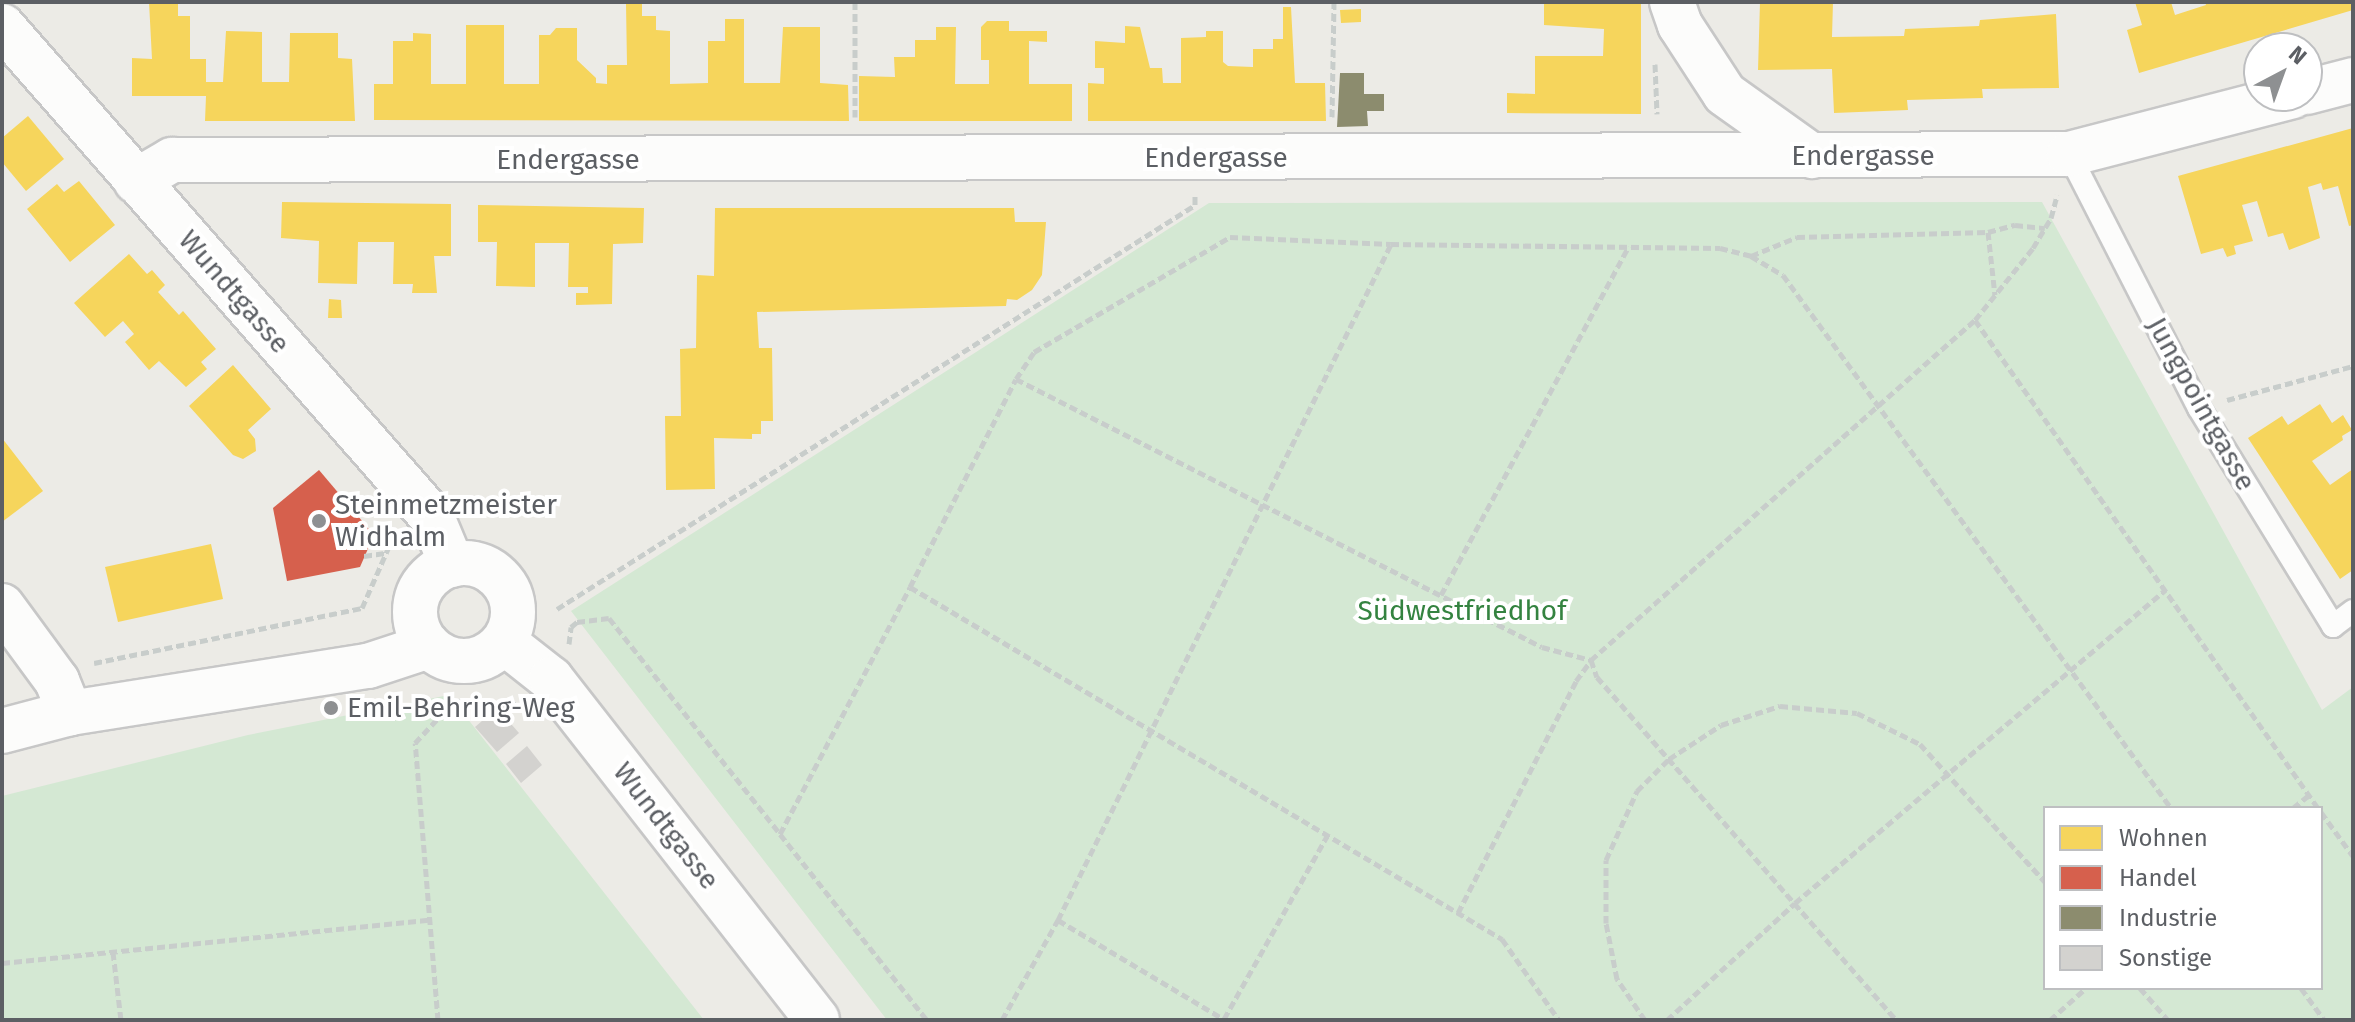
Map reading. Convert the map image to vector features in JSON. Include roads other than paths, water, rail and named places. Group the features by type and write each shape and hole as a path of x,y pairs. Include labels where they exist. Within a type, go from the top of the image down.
{"street":[{"path":"1676,14 1725,94 1812,156"},
{"name":"Wundtgasse","path":"2,26 432,517 452,565"},
{"path":"2323,88 2353,80"},
{"name":"Endergasse","path":"136,181 172,160 2069,154 2243,109"},
{"path":"470,564 486,568 509,592 513,609 512,626 504,642 476,660 443,657 429,646 415,616 417,599 431,577 452,565 470,564"},
{"path":"2,606 63,697"},
{"name":"Wundtgasse","path":"504,642 559,668 817,1020"},
{"path":"2,731 63,697 321,674 368,666 429,646"}],"lane":[{"name":"Jungpointgasse","path":"2069,154 2199,408 2333,626 2353,611"}],"place":[{"name":"Steinmetzmeister Widhalm","path":"319,521"},
{"name":"Emil-Behring-Weg","path":"331,708"}],"park label":[{"name":"Südwestfriedhof","path":"1462,611"}]}
